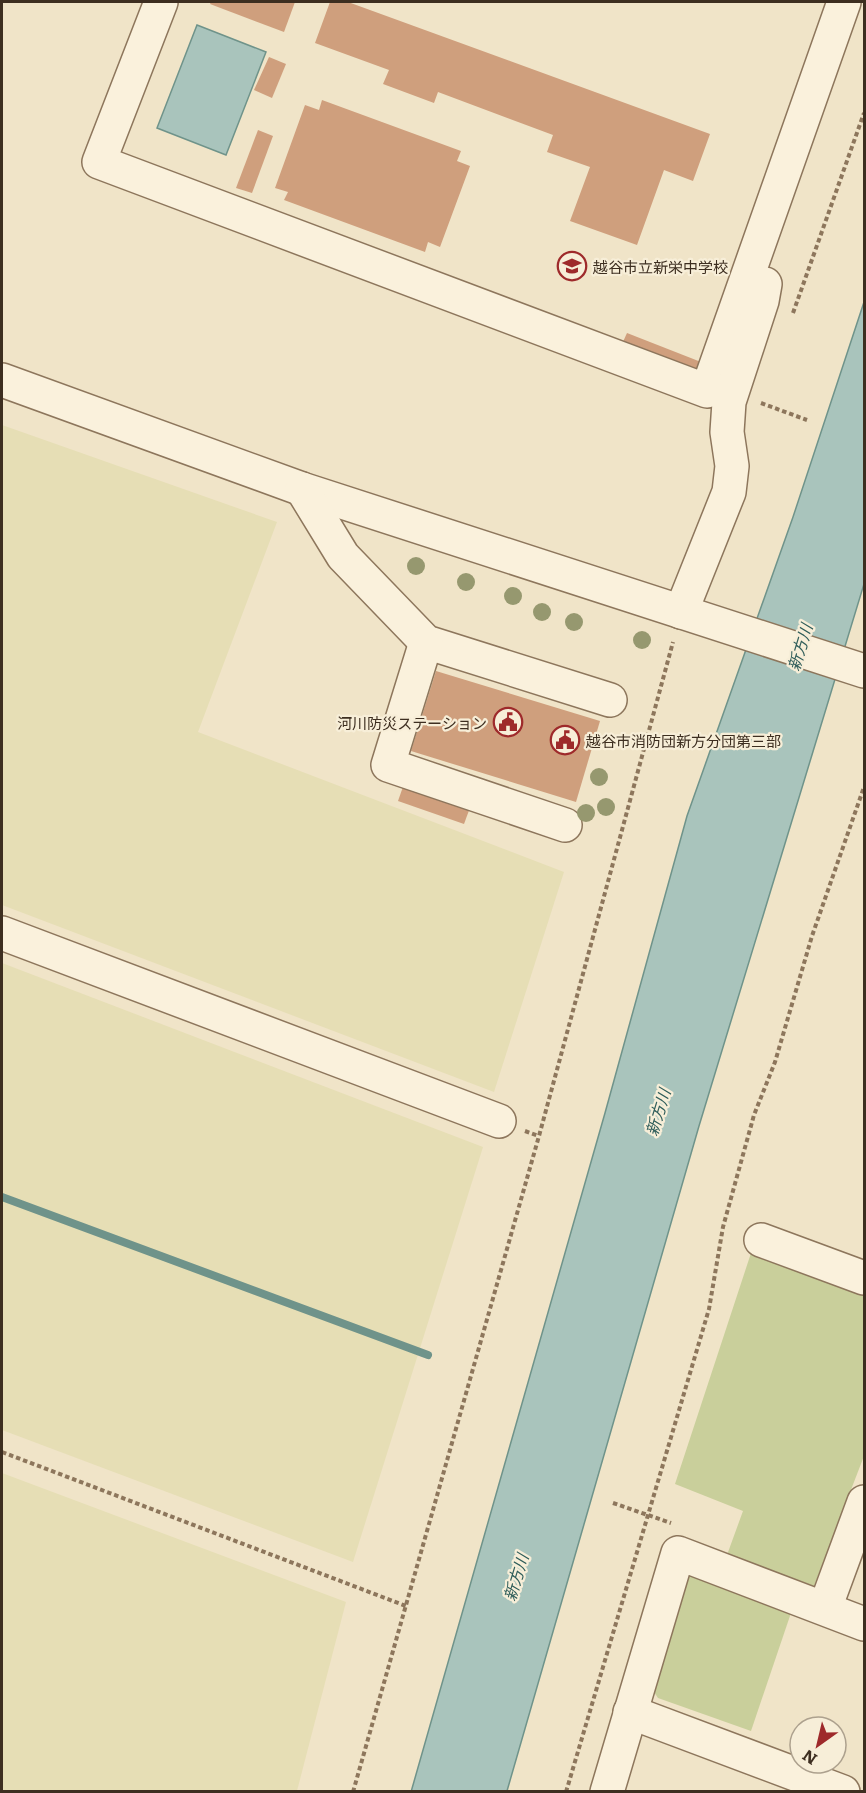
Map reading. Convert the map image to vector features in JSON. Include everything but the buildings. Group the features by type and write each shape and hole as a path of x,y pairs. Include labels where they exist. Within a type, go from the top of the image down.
{"street":[{"path":"161,2 99,162 706,391 844,2"},
{"path":"689,615 729,492 732,466 728,432 729,402 762,301 765,280 762,234"},
{"path":"2,380 302,489 864,671"},
{"path":"302,489 344,556 426,642 610,700"},
{"path":"426,642 388,765 565,825"},
{"path":"2,933 499,1121"},
{"path":"761,1240 864,1278"},
{"path":"825,1608 864,1502"},
{"path":"607,1791 678,1553 864,1624"},
{"path":"630,1712 843,1791"}],"path":[{"path":"793,315 864,113"},
{"path":"758,413 761,403 807,420"},
{"path":"352,1791 689,615"},
{"path":"566,1791 710,1308 723,1227 754,1115 775,1062 812,936 864,787"},
{"path":"2,1452 406,1605"},
{"path":"612,1503 647,1515"}],"shaded area":[{"path":"2,425 277,522 198,732 564,872 494,1092 2,905"},
{"path":"2,963 483,1147 353,1562 2,1430"},
{"path":"2,1473 346,1602 297,1791 2,1791"}],"green space":[{"path":"752,1250 864,1291 864,1456 814,1586 727,1555 743,1511 675,1484"},
{"path":"694,1571 793,1607 751,1731 658,1698 650,1686 683,1576"}],"water":[{"path":"197,25 266,52 226,155 157,128"},
{"name":"新方川","path":"864,302 864,584 699,1126 507,1791 411,1792 605,1113 687,816 793,517"}],"waterway":[{"path":"2,1197 428,1355"}],"place":[{"name":"越谷市立新栄中学校","path":"572,266"},
{"name":"河川防災ステーション","path":"508,722"},
{"name":"越谷市消防団新方分団第三部","path":"565,740"}]}
